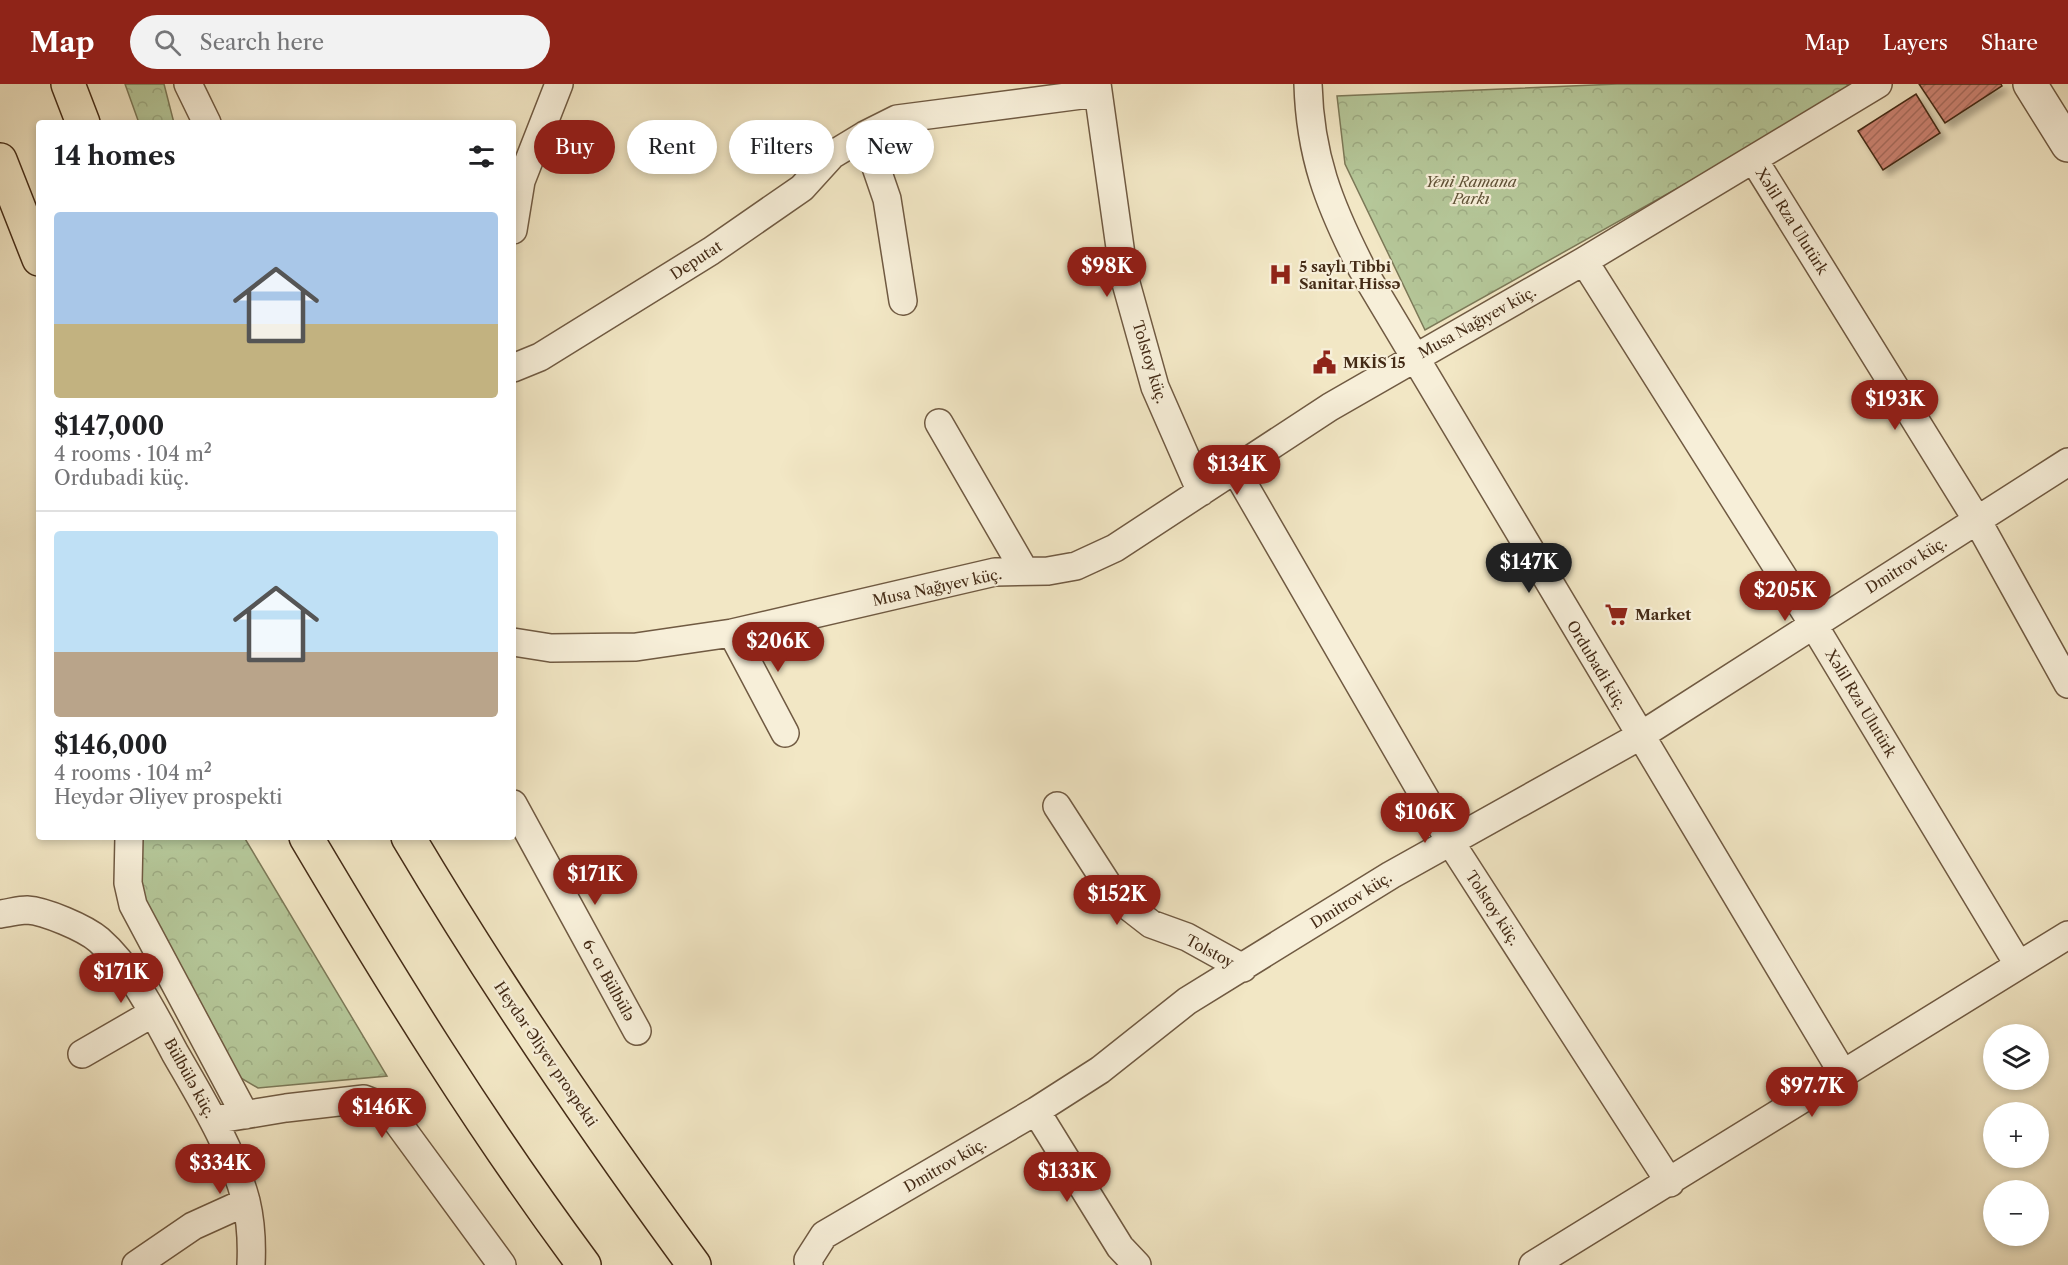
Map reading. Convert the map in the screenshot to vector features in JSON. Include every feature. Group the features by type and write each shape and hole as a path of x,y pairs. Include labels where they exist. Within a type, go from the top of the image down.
{"highway":[{"path":"68,84 82,120"},
{"path":"0,160 36,251"},
{"path":"308,840 398,993 538,1202 584,1265"},
{"name":"Heydər Əliyev prospekti","path":"410,840 471,944 613,1155 694,1265"}],"street":[{"path":"188,84 206,120"},
{"path":"516,212 521,182 559,84"},
{"name":"Ordubadi küç.","path":"1308,84 1309,124 1315,156 1336,218 1361,267 1842,1072"},
{"name":"Musa Nağıyev küç.","path":"516,642 551,648 636,647 732,633 995,572 1048,571 1076,566 1115,548 1236,471 1330,407 1584,261 1878,84"},
{"path":"2030,84 2068,145"},
{"name":"Deputat","path":"895,120 1097,88"},
{"name":"Tolstoy küç.","path":"1097,88 1124,276 1155,387 1201,492"},
{"name":"Deputat","path":"516,362 540,357 711,251 802,188 832,155 846,146"},
{"name":"Xəlil Rza Ulutürk","path":"1754,160 1977,520 2068,684"},
{"path":"878,174 887,199 903,301"},
{"name":"Xəlil Rza Ulutürk","path":"1584,261 1813,624 2018,964"},
{"path":"939,423 1024,570"},
{"name":"Dmitrov küç.","path":"809,1265 808,1260 824,1235 1036,1111 1100,1070 1187,1001 1391,875 1640,736 2068,462"},
{"name":"Tolstoy küç.","path":"1236,471 1451,843 1670,1183"},
{"path":"732,633 785,733"},
{"name":"Tolstoy","path":"1057,806 1116,896 1151,924 1187,937 1243,968"},
{"name":"6- cı Bülbülə","path":"516,809 637,1030"},
{"path":"129,840 128,883 133,905 245,1115"},
{"name":"Bülbülə küç.","path":"0,914 28,910 63,920 98,939 124,968 153,1013 213,1120 234,1165 246,1202 252,1239 251,1265"},
{"path":"1533,1265 1670,1183 1842,1072 2068,934"},
{"path":"82,1054 153,1013"},
{"path":"213,1120 364,1100 382,1106 395,1119 502,1265"},
{"path":"1036,1111 1120,1247 1137,1265"},
{"path":"136,1265 193,1226 246,1202"}],"green space":[{"path":"125,84 164,84 173,120 138,120"},
{"name":"Yeni Ramana Parkı","path":"1617,84 1846,84 1856,88 1425,330 1345,164 1337,96"},
{"path":"142,840 246,840 387,1076 258,1088 234,1074 141,893"}],"building":[{"path":"1919,84 2001,84 2002,86 1945,123"},
{"path":"1916,94 1940,133 1883,170 1858,131"}],"place":[{"name":"5 saylı Tibbi Sanitar Hissə","path":"1281,275"},
{"name":"MKİS 15","path":"1325,362"},
{"name":"Market","path":"1617,614"}]}
